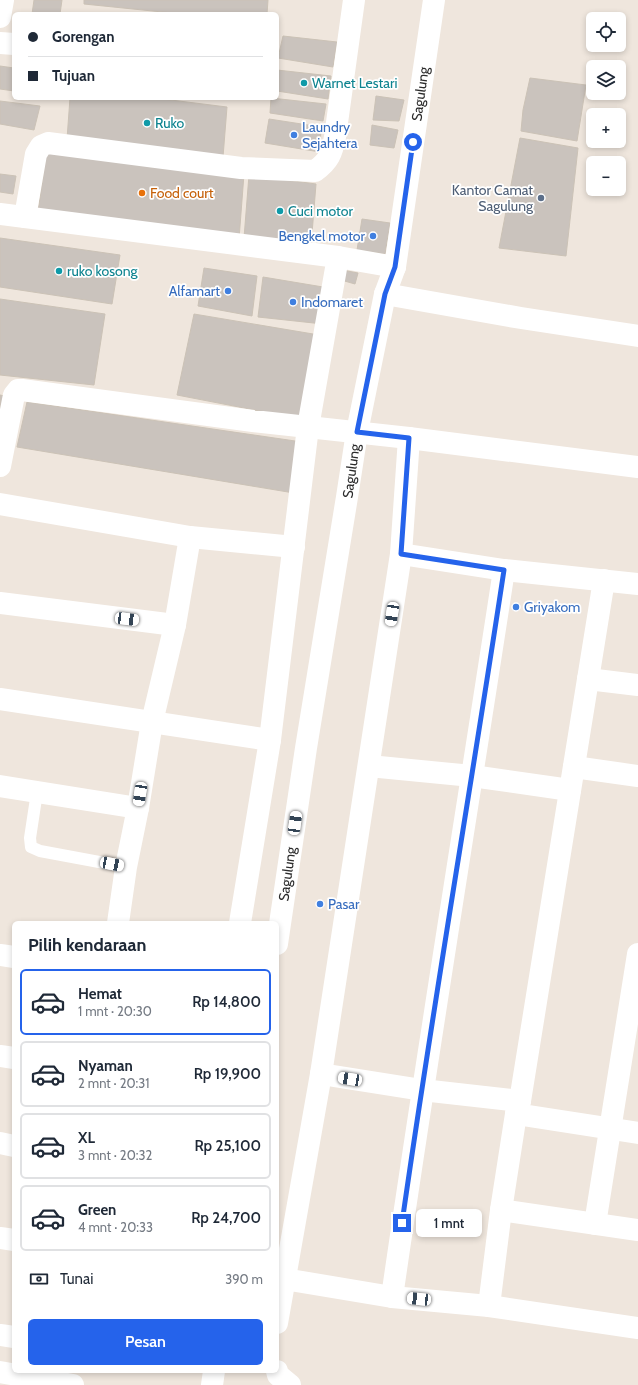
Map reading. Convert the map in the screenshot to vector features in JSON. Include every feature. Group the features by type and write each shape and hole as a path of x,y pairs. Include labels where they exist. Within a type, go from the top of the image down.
{"street":[{"path":"0,17 3,0"},
{"path":"25,217 36,154 40,146 48,143 241,168 315,171 325,164 332,152 354,0"},
{"name":"Sagulung","path":"279,930 306,748 357,432 385,294 395,267 434,0"},
{"path":"0,43 12,44"},
{"path":"0,214 338,257 395,267"},
{"path":"240,921 270,740 308,427 338,257"},
{"path":"385,294 521,318 638,336"},
{"path":"0,466 14,395 18,390 638,467"},
{"path":"279,1310 321,1074 401,554 409,438"},
{"path":"0,504 190,537 294,547"},
{"path":"118,921 126,867 138,808 152,722 175,625 190,537"},
{"path":"401,554 504,570 638,584"},
{"path":"392,1297 422,1090 504,570"},
{"path":"489,1306 501,1210 604,580"},
{"path":"0,603 175,625"},
{"path":"588,679 638,685"},
{"path":"0,699 270,740"},
{"path":"368,766 472,776 570,790"},
{"path":"574,767 638,776"},
{"path":"0,786 138,808"},
{"path":"595,1224 638,954"},
{"path":"0,955 12,957"},
{"path":"0,1056 12,1058"},
{"path":"321,1074 422,1090 638,1133"},
{"path":"0,1143 12,1146"},
{"path":"501,1210 638,1230"},
{"path":"0,1238 12,1240"},
{"path":"284,1279 392,1297 489,1306 638,1328"},
{"path":"0,1335 12,1337"},
{"path":"0,1372 73,1385"},
{"path":"212,1385 214,1373"},
{"path":"278,1373 290,1385"}],"lane":[{"path":"37,792 30,838 31,847 40,851 126,867"}],"building":[{"path":"34,0 62,0 60,12 32,12"},
{"path":"84,0 268,0 267,12 162,12 84,4"},
{"path":"283,36 337,42 333,67 279,58"},
{"path":"0,66 12,68 12,91 0,89"},
{"name":"Warnet Lestari","path":"279,70 331,76 328,99 279,91"},
{"path":"530,78 586,85 577,141 521,131 523,110"},
{"path":"376,96 404,100 399,121 373,120"},
{"path":"279,99 326,104 323,121 270,113 271,100"},
{"name":"Ruko","path":"70,100 171,100 227,107 223,157 67,139"},
{"path":"0,101 40,106 34,130 0,124"},
{"name":"Laundry Sejahtera","path":"269,119 321,127 320,152 265,143"},
{"path":"372,125 398,130 394,148 370,145"},
{"name":"Kantor Camat Sagulung","path":"520,138 578,148 566,256 499,248"},
{"name":"Food court","path":"47,148 244,174 239,239 38,212"},
{"path":"0,174 16,176 13,194 0,192"},
{"name":"Cuci motor","path":"249,175 316,184 311,246 244,238"},
{"name":"Bengkel motor","path":"362,219 390,223 385,254 357,250"},
{"name":"ruko kosong","path":"0,238 120,255 112,304 0,287"},
{"name":"Alfamart","path":"204,268 257,276 252,316 198,306"},
{"path":"342,270 358,273 355,284 341,280"},
{"name":"Indomaret","path":"263,277 329,288 323,324 258,317"},
{"path":"0,299 105,314 94,385 0,375"},
{"path":"194,314 319,335 306,420 177,395"},
{"path":"0,395 5,396 0,423"},
{"path":"27,402 302,442 294,493 17,447"}],"place":[{"name":"Warnet Lestari","path":"304,83"},
{"name":"Ruko","path":"147,123"},
{"name":"Laundry Sejahtera","path":"294,135"},
{"name":"Food court","path":"142,193"},
{"name":"Kantor Camat Sagulung","path":"541,198"},
{"name":"Cuci motor","path":"280,211"},
{"name":"Bengkel motor","path":"373,236"},
{"name":"ruko kosong","path":"59,271"},
{"name":"Alfamart","path":"228,291"},
{"name":"Indomaret","path":"293,302"},
{"name":"Griyakom","path":"516,607"},
{"name":"Pasar","path":"320,904"}],"route":[{"path":"402,1223 504,570 401,554 409,438 357,432 385,294 395,267 413,142"}]}
